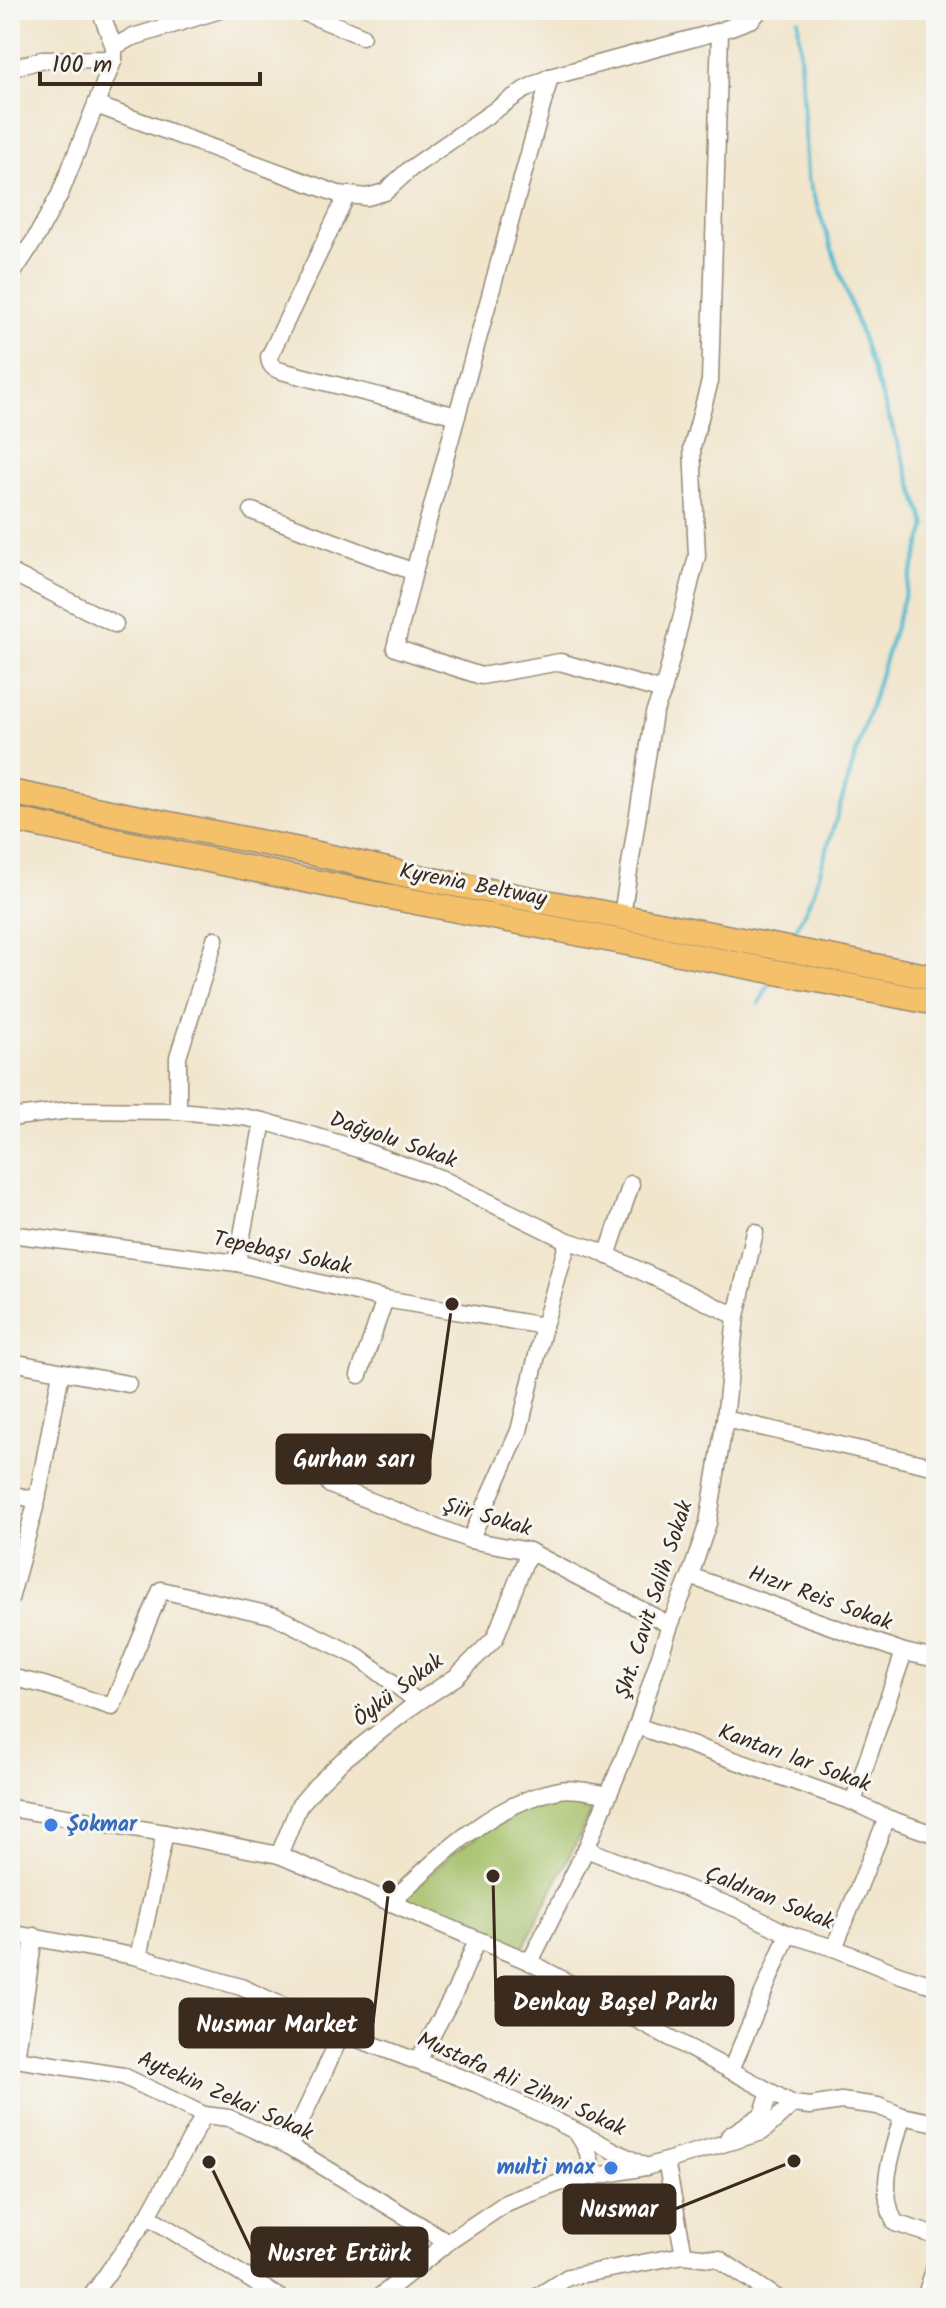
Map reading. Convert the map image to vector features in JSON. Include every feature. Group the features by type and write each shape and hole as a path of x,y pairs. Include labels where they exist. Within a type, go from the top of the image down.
{"highway":[{"name":"Kyrenia Beltway","path":"10,792 408,875 936,978"},
{"name":"Kyrenia Beltway","path":"10,819 334,886 936,1003"}],"street":[{"path":"100,10 114,53"},
{"path":"10,277 60,194 114,53 130,38 220,10"},
{"path":"298,10 362,36"},
{"path":"96,105 338,194 367,197 385,192 410,169 524,90 550,77 720,31 752,19 760,10"},
{"path":"927,10 933,10"},
{"path":"622,915 654,713 663,691 697,556 692,447 710,381 720,31"},
{"path":"10,69 41,60 114,53"},
{"path":"550,77 395,648 481,676 560,662 663,691"},
{"path":"347,195 269,357 270,364 274,369 457,416"},
{"path":"252,511 414,572"},
{"path":"10,572 115,624"},
{"path":"178,1111 178,1057 215,939"},
{"name":"Dağyolu Sokak","path":"10,1118 70,1110 178,1111 263,1121 358,1149 440,1178 568,1241 736,1316"},
{"path":"237,1263 263,1121"},
{"path":"607,1256 631,1184"},
{"name":"Şht. Cavit Salih Sokak","path":"530,1962 586,1849 637,1726 708,1523 725,1419 736,1316 755,1232"},
{"name":"Tepebaşı Sokak","path":"10,1234 237,1263 385,1299 544,1326"},
{"path":"470,1540 519,1431 568,1241"},
{"path":"359,1375 385,1299"},
{"path":"17,1363 128,1384"},
{"path":"10,1599 37,1500 61,1372"},
{"path":"725,1419 936,1467"},
{"name":"Şiir Sokak","path":"330,1485 470,1540 529,1551 670,1625"},
{"path":"10,1494 37,1500"},
{"name":"Öykü Sokak","path":"279,1855 299,1806 316,1786 343,1760 456,1677 495,1638 529,1551"},
{"name":"Hızır Reis Sokak","path":"690,1576 904,1652 936,1659"},
{"path":"10,1677 112,1707 161,1590 275,1616 359,1657 418,1702"},
{"path":"853,1802 904,1652"},
{"name":"Kantarı lar Sokak","path":"637,1726 853,1802 936,1835"},
{"path":"390,1903 454,1843 515,1805 561,1789 608,1794"},
{"path":"10,1808 279,1855 530,1962 793,2104 810,2106 841,2101 878,2106 902,2116 936,2123"},
{"path":"834,1948 887,1818"},
{"path":"138,1957 165,1833"},
{"name":"Çaldıran Sokak","path":"586,1849 738,1909 788,1934 936,1986"},
{"name":"Mustafa Ali Zihni Sokak","path":"10,1933 138,1957 241,1987 342,2033 475,2083 646,2167"},
{"path":"731,2070 788,1934"},
{"path":"13,2058 34,1936"},
{"path":"418,2061 448,2005 477,1940"},
{"path":"289,2146 342,2033"},
{"name":"Aytekin Zekai Sokak","path":"13,2058 123,2076 204,2115 229,2118 289,2146 448,2242"},
{"path":"711,2148 762,2115 770,2092"},
{"path":"378,2298 448,2242 508,2202 559,2183 646,2167 762,2132 793,2104"},
{"path":"90,2298 148,2216 204,2115"},
{"path":"902,2116 885,2188 888,2209 895,2223 936,2236"},
{"path":"576,2132 587,2149 593,2177"},
{"path":"666,2161 684,2255"},
{"path":"148,2216 280,2298"},
{"path":"535,2298 568,2277 684,2255 719,2259 777,2298"},
{"path":"925,2298 936,2264"}],"green space":[{"path":"557,1796 596,1803 522,1950 404,1898 451,1854 514,1810"}],"waterway":[{"path":"790,942 813,894 926,526 807,176 798,19"},
{"path":"759,1004 772,978"}],"place":[{"name":"Gurhan sarı","path":"452,1304"},
{"name":"Şokmar","path":"51,1825"},
{"name":"Denkay Başel Parkı","path":"493,1876"},
{"name":"Nusmar Market","path":"389,1887"},
{"name":"Nusmar","path":"794,2161"},
{"name":"Nusret Ertürk","path":"209,2162"},
{"name":"multi max","path":"611,2168"}]}
